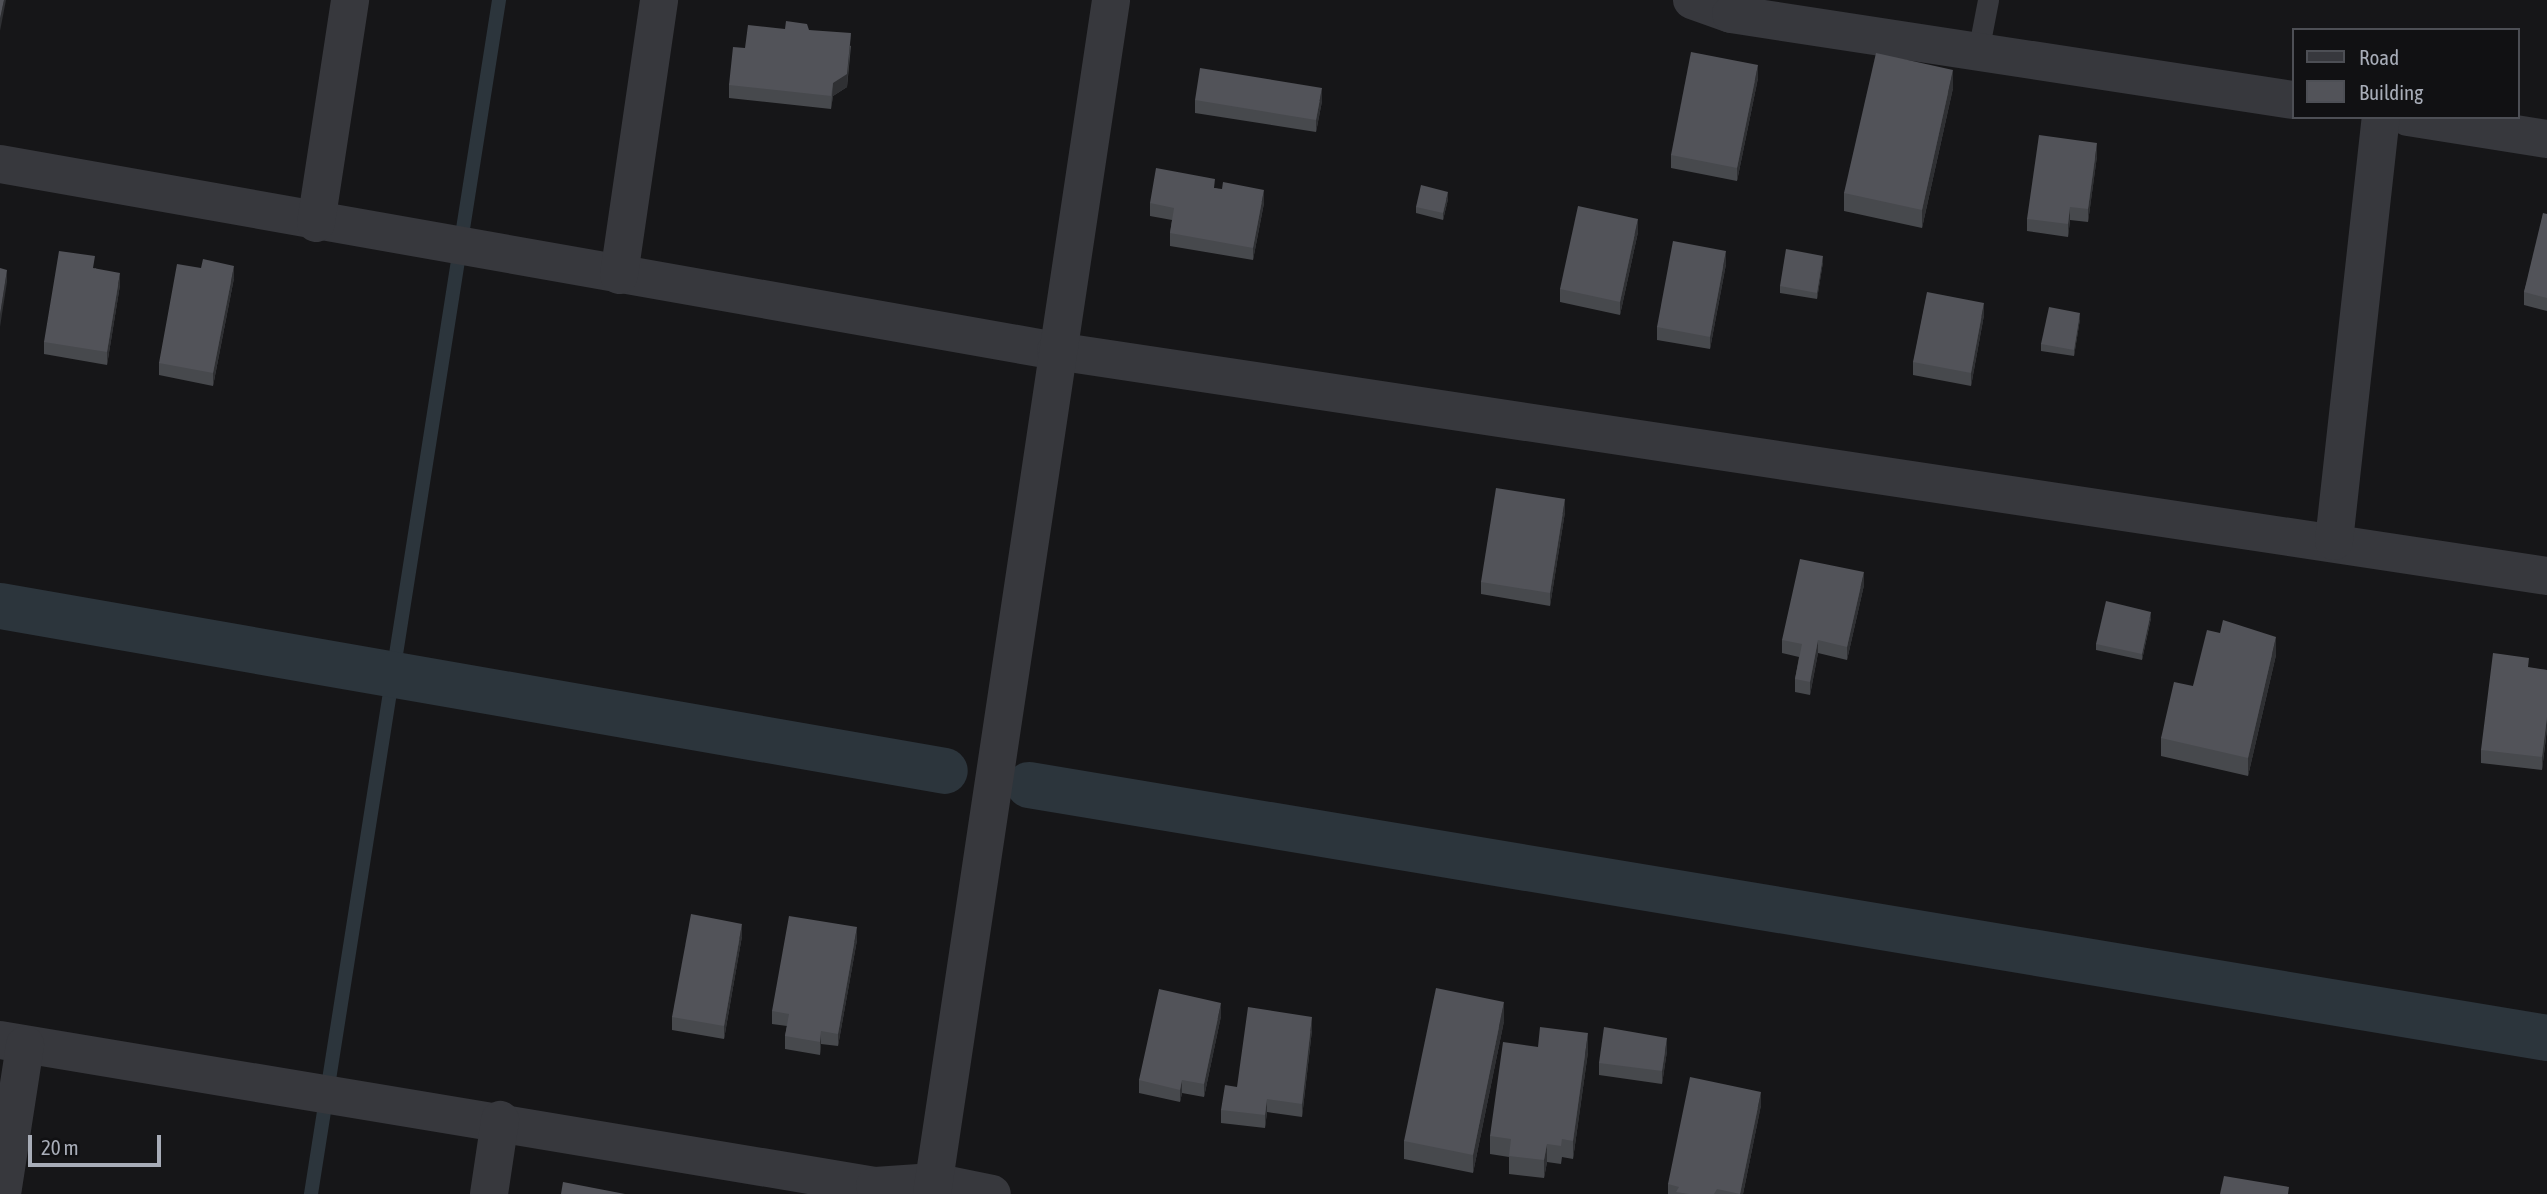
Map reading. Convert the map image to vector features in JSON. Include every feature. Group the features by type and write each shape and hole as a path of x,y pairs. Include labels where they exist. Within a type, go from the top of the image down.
{"street":[{"path":"316,223 350,0"},
{"path":"619,275 659,0"},
{"path":"933,1188 1056,351 1111,0"},
{"path":"1692,0 1731,14 2292,100"},
{"path":"2334,541 2381,119"},
{"path":"2421,119 2547,139"},
{"path":"0,164 316,223 1056,351 2334,541 2547,576"},
{"path":"2,1194 13,1043 500,1120 875,1186 992,1194"},
{"path":"489,1194 500,1120"}],"lane":[{"path":"1978,52 1987,0"}],"building":[{"path":"0,0 4,0 0,19"},
{"path":"786,21 807,24 809,30 851,33 847,74 833,83 831,96 729,85 733,47 745,48 748,25 785,29"},
{"path":"1691,52 1758,65 1737,168 1671,155"},
{"path":"1876,53 1953,70 1922,210 1844,193"},
{"path":"1200,68 1322,88 1316,120 1195,100"},
{"path":"2039,135 2097,143 2088,209 2070,207 2068,224 2027,219"},
{"path":"1156,168 1215,179 1214,188 1222,189 1223,182 1264,190 1253,248 1170,233 1174,208 1150,203"},
{"path":"1421,185 1448,192 1443,213 1416,207"},
{"path":"1578,206 1638,219 1620,302 1560,289"},
{"path":"2543,213 2547,214 2547,298 2524,292"},
{"path":"1673,241 1726,251 1710,337 1657,327"},
{"path":"1786,249 1823,256 1817,293 1780,286"},
{"path":"59,251 95,256 93,268 120,273 107,352 44,342"},
{"path":"203,259 234,266 213,373 159,363 177,264 201,268"},
{"path":"0,268 7,270 0,315"},
{"path":"1927,292 1984,303 1971,373 1913,362"},
{"path":"2049,307 2080,313 2074,350 2041,344"},
{"path":"1496,488 1565,499 1550,593 1481,582"},
{"path":"1800,559 1864,572 1847,647 1818,640 1810,682 1795,679 1802,644 1782,640"},
{"path":"2106,601 2151,612 2142,654 2096,644"},
{"path":"2223,620 2276,637 2248,758 2161,738 2174,682 2193,686 2207,630 2220,633"},
{"path":"2493,653 2529,658 2528,667 2547,670 2547,717 2542,757 2481,750"},
{"path":"691,914 742,924 724,1026 672,1017"},
{"path":"789,916 857,927 838,1034 821,1031 820,1042 785,1036 789,1014 772,1011"},
{"path":"1436,988 1504,1002 1473,1155 1404,1141"},
{"path":"1159,989 1221,1003 1204,1084 1182,1080 1180,1090 1139,1080"},
{"path":"1248,1007 1312,1017 1302,1104 1267,1099 1265,1115 1221,1110 1225,1085 1237,1087"},
{"path":"1540,1027 1588,1033 1573,1141 1562,1139 1561,1146 1547,1144 1544,1160 1509,1156 1511,1139 1490,1136 1503,1042 1538,1047"},
{"path":"1604,1027 1667,1038 1662,1071 1599,1063"},
{"path":"1690,1077 1761,1092 1740,1194 1717,1189 1714,1194 1689,1194 1676,1192 1679,1187 1668,1184"},
{"path":"2224,1176 2289,1187 2288,1194 2220,1194"},
{"path":"563,1182 625,1194 561,1194"}],"waterway":[{"path":"311,1194 499,0"},
{"path":"0,606 945,771"},
{"path":"1029,785 2547,1038"}]}
